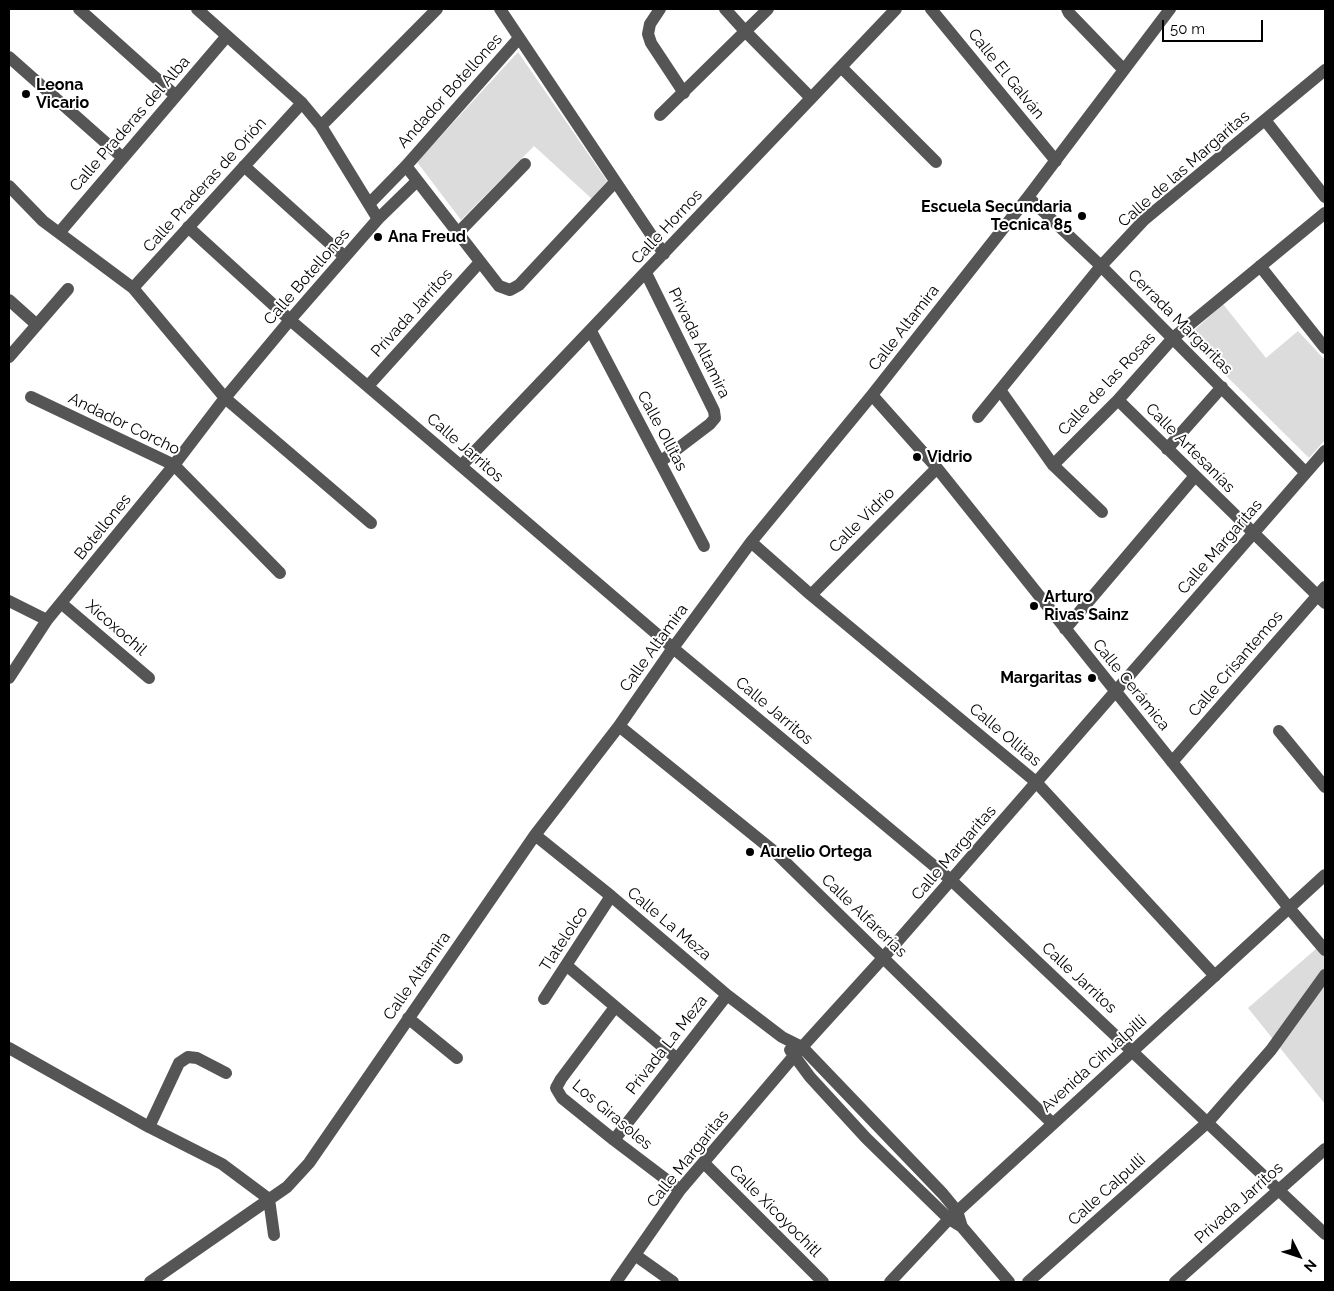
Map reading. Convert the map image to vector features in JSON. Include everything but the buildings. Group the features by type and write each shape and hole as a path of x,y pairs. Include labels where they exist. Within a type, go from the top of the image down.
{"street":[{"path":"79,9 176,96"},
{"path":"197,9 302,103 321,126 378,219"},
{"path":"321,126 437,9"},
{"path":"500,9 664,254"},
{"path":"660,9 650,24 648,34 651,43 684,93"},
{"path":"725,9 811,98"},
{"path":"660,115 768,9"},
{"name":"Calle Hornos","path":"461,466 896,9"},
{"name":"Calle El Galván","path":"931,9 1056,161"},
{"path":"1067,9 1068,13 1124,70"},
{"name":"Calle Altamira","path":"150,1282 287,1187 309,1163 535,835 619,726 673,648 752,542 872,395 1028,197 1170,9"},
{"name":"Calle Praderas del Alba","path":"59,232 227,36"},
{"name":"Andador Botellones","path":"406,166 520,38"},
{"path":"9,58 123,158"},
{"path":"841,67 936,162"},
{"name":"Calle de las Margaritas","path":"978,417 1101,266 1144,220 1325,70"},
{"name":"Calle Praderas de Orión","path":"133,288 302,103"},
{"path":"1265,120 1325,197"},
{"path":"458,233 526,164"},
{"path":"244,166 345,257"},
{"path":"369,204 406,166 499,286 510,290 519,285 615,182"},
{"name":"Calle Botellones","path":"225,398 378,219 417,181"},
{"path":"9,186 43,221 133,288 225,398 371,523"},
{"name":"Cerrada Margaritas","path":"1028,197 1101,266 1306,473"},
{"name":"Calle de las Rosas","path":"1053,465 1118,400 1173,338 1325,213"},
{"name":"Calle Jarritos","path":"188,227 290,320 673,648 951,880 1325,1234"},
{"name":"Privada Jarritos","path":"368,386 480,262"},
{"path":"1260,266 1325,348"},
{"name":"Privada Altamira","path":"646,273 714,411 715,418 710,424 660,462"},
{"path":"9,357 68,289"},
{"path":"9,300 37,325"},
{"name":"Calle Ollitas","path":"591,330 704,546"},
{"path":"1167,449 1222,388"},
{"path":"1000,390 1053,465 1102,512"},
{"name":"Calle Cerámica","path":"872,395 937,468 1289,908 1325,950"},
{"name":"Andador Corcho","path":"31,397 174,465 280,573"},
{"name":"Botellones","path":"9,678 47,620 174,465 225,398"},
{"name":"Calle Artesanías","path":"1118,400 1254,533 1323,596"},
{"name":"Calle Margaritas","path":"616,1282 680,1190 798,1052 883,958 1325,451"},
{"name":"Calle Vidrio","path":"811,595 937,468"},
{"path":"1065,629 1195,476"},
{"name":"Calle Ollitas","path":"752,542 811,595 1036,782 1215,976"},
{"name":"Calle Crisantemos","path":"1172,762 1323,596"},
{"path":"9,601 47,620"},
{"name":"Xicoxochil","path":"61,603 149,678"},
{"name":"Calle Alfarerías","path":"619,726 776,853 1053,1124"},
{"path":"1279,730 1325,787"},
{"name":"Calle La Meza","path":"535,835 798,1052 943,1194 953,1215 1009,1282"},
{"name":"Avenida Cihualpilli","path":"890,1282 953,1215 1325,875"},
{"name":"Tlatelolco","path":"544,999 611,896"},
{"path":"566,965 676,1058"},
{"name":"Calle Calpulli","path":"1028,1282 1208,1122 1271,1050 1325,975"},
{"name":"Privada La Meza","path":"614,1140 727,994"},
{"name":"Los Girasoles","path":"615,1007 561,1078 556,1088 562,1098 680,1190"},
{"path":"408,1018 457,1058"},
{"path":"9,1048 149,1127 222,1164 269,1199 274,1235"},
{"path":"149,1127 179,1063 188,1058 198,1058 226,1073"},
{"name":"Privada Jarritos","path":"1175,1282 1325,1149"},
{"name":"Calle Xicoyochitl","path":"704,1163 823,1282"},
{"path":"635,1255 673,1282"}],"shaded area":[{"path":"518,52 607,181 592,199 534,146 461,220 417,162"},
{"path":"1223,304 1266,358 1298,331 1325,360 1325,440 1309,458 1187,337"},
{"path":"1325,941 1325,1104 1248,1008"}],"place":[{"name":"Leona Vicario","path":"26,94"},
{"name":"Escuela Secundaria Tecnica 85","path":"1082,216"},
{"name":"Ana Freud","path":"378,237"},
{"name":"Vidrio","path":"917,457"},
{"name":"Arturo Rivas Sainz","path":"1034,606"},
{"name":"Margaritas","path":"1092,678"},
{"name":"Aurelio Ortega","path":"750,852"}]}
